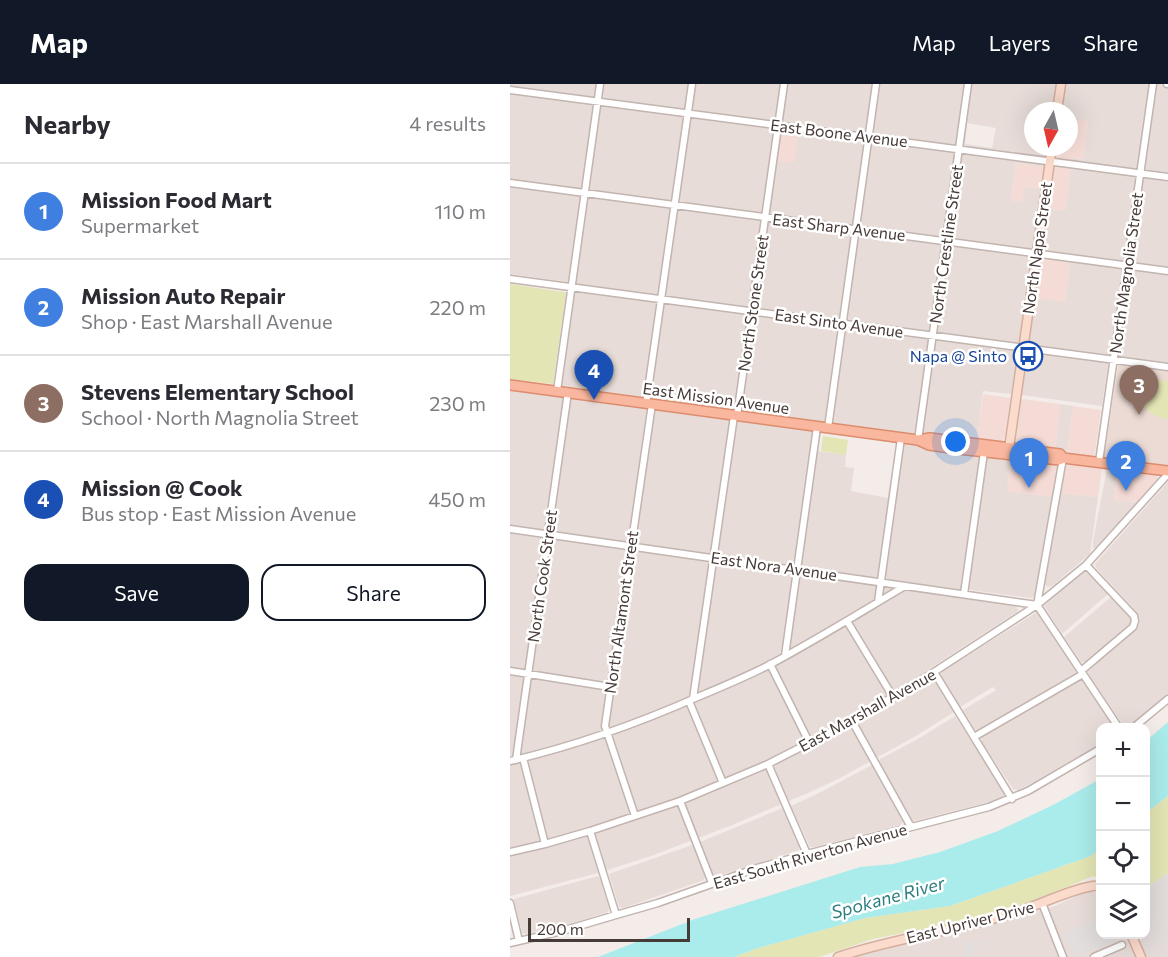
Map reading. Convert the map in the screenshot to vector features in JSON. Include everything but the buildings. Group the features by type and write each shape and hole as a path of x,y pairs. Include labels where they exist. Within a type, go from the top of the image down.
{"main road":[{"path":"1058,102 1061,84"},
{"name":"North Napa Street","path":"1008,451 1051,156"},
{"name":"East Mission Avenue","path":"510,385 901,438 918,440 930,438 1008,451"},
{"name":"East Mission Avenue","path":"918,440 928,445 984,452 1060,454 1063,458 1168,472"},
{"name":"East Upriver Drive","path":"838,957 892,941 994,919 1096,885"},
{"path":"1133,939 1141,957"}],"street":[{"path":"556,391 600,84"},
{"name":"North Altamont Street","path":"636,816 607,733 606,719 692,84"},
{"name":"North Stone Street","path":"691,700 752,311 784,84"},
{"path":"828,428 876,84"},
{"name":"North Crestline Street","path":"918,440 968,84"},
{"name":"North Magnolia Street","path":"1099,462 1153,84"},
{"name":"East Boone Avenue","path":"510,90 1168,177"},
{"name":"East Sharp Avenue","path":"510,183 1168,271"},
{"name":"East Sinto Avenue","path":"510,279 1168,367"},
{"name":"North Cook Street","path":"545,844 516,760 568,393"},
{"path":"785,656 817,427"},
{"path":"878,602 901,438"},
{"path":"964,594 984,452"},
{"path":"1063,458 1037,605 1116,723"},
{"name":"East Marshall Avenue","path":"510,852 590,831 680,801 768,764 852,721 934,672 1037,605 1086,565 1159,485 1168,472"},
{"name":"East Nora Avenue","path":"510,529 1037,605"},
{"path":"974,737 1082,672 1133,627 1136,621 1134,616 1086,565"},
{"path":"516,760 607,733 691,700 770,664 906,586"},
{"path":"847,621 893,697"},
{"path":"770,664 810,744"},
{"path":"510,671 610,687"},
{"path":"934,672 1012,799"},
{"path":"1139,723 1168,699"},
{"path":"691,700 723,783"},
{"path":"852,721 911,827"},
{"name":"East South Riverton Avenue","path":"510,943 562,931 658,903 757,868 979,811 1028,791 1096,752"},
{"path":"768,764 807,854"},
{"path":"680,801 712,883"},
{"path":"590,831 616,915"},
{"path":"510,903 519,941"},
{"path":"1042,903 1062,957"},
{"path":"1094,957 1122,945"}],"shaded area":[{"path":"510,84 1057,84 1054,102 1024,102 1024,156 1047,156 1045,167 1016,163 1011,200 1022,202 1024,187 1042,189 1011,394 983,391 977,440 906,433 562,386 576,283 510,274","holes":["967,123 996,128 992,148 965,144"]},
{"path":"1066,84 1168,84 1168,372 1108,364 1102,406 1022,395 1034,298 1065,301 1070,261 1040,257 1047,208 1065,211 1072,158 1083,159 1088,122 1078,120 1078,102 1063,102"},
{"path":"1078,120 1088,121 1083,159 1072,158 1065,211 1047,208 1055,156 1078,156"},
{"path":"782,132 798,135 794,163 778,161"},
{"path":"1016,163 1045,167 1042,189 1025,187 1022,202 1011,200"},
{"path":"1040,257 1070,261 1065,302 1034,298"},
{"path":"1118,365 1168,372 1168,466 1104,458"},
{"path":"510,389 821,432 818,451 846,455 845,467 854,468 851,491 888,498 897,442 976,455 979,460 960,598 1016,606 1018,610 929,669 954,712 916,736 840,778 732,825 651,856 598,873 510,896"},
{"path":"983,394 1010,398 1005,437 1002,441 977,440"},
{"path":"1021,400 1060,404 1055,450 1021,445 1016,441"},
{"path":"1060,404 1073,406 1067,453 1055,450"},
{"path":"1073,406 1101,410 1093,456 1067,453"},
{"path":"991,456 1011,459 1007,491 1053,497 1036,594 1032,598 970,590 968,587 987,459"},
{"path":"1011,459 1055,463 1058,469 1053,497 1007,491"},
{"path":"1070,464 1102,468 1098,497 1060,493 1065,468"},
{"path":"1107,469 1118,470 1114,500 1138,502 1093,548 1093,541"},
{"path":"1118,470 1155,474 1158,478 1138,502 1114,500"},
{"path":"1168,482 1168,694 1133,723 1122,723 1088,671 1136,630 1140,621 1134,609 1096,568 1095,564"},
{"path":"1060,493 1098,497 1090,554 1048,587 1045,584"},
{"path":"1083,572 1089,573 1108,594 1062,634 1044,606"},
{"path":"1111,597 1131,618 1132,622 1086,662 1081,662 1064,637"},
{"path":"1037,612 1076,669 1075,673 978,731 975,730 963,710 996,690 993,687 960,707 942,679 942,672"},
{"path":"1078,680 1085,682 1112,723 1096,723 1096,746 1018,790 1013,789 982,742 982,737"},
{"path":"955,716 1004,795 989,802 911,820 879,761"},
{"path":"872,765 902,823 810,847 791,806"},
{"path":"783,808 800,845 799,850 718,876 713,875 700,842"},
{"path":"692,845 705,876 704,880 623,908 619,907 609,874"},
{"path":"1168,873 1168,957 1145,957 1138,939 1150,939 1150,885"},
{"path":"598,876 608,912 566,925 522,933 514,899"},
{"path":"1085,892 1096,892 1096,939 1129,939 1137,957 855,957 981,928 1055,906"},
{"path":"1096,921 1096,939 1119,939 1075,957 1065,934"},
{"path":"963,941 982,941 982,946 976,947 972,956 965,957"}],"green space":[{"path":"510,284 566,293 553,384 510,379"},
{"path":"1135,377 1168,381 1168,419 1153,414 1142,406 1136,393"},
{"path":"823,436 848,440 846,455 821,451"},
{"path":"1168,796 1168,873 1150,885 1150,831 1150,810"},
{"path":"1096,852 1096,877 1093,876 1033,901 958,922 873,939 819,957 734,957 865,918 950,906 1091,856"}],"water":[{"path":"1168,722 1168,796 1150,810 1150,777 1150,738"},
{"name":"Spokane River","path":"1096,781 1096,852 1091,856 950,906 865,918 734,957 598,957 695,919 860,867 893,864 940,852 998,831"}],"place":[{"name":"Napa @ Sinto","path":"1028,356"},
{"name":"Mission @ Cook","path":"594,400"},
{"name":"Stevens Elementary School","path":"1139,415"},
{"name":"Mission Food Mart","path":"1029,488"},
{"name":"Mission Auto Repair","path":"1126,491"}]}
